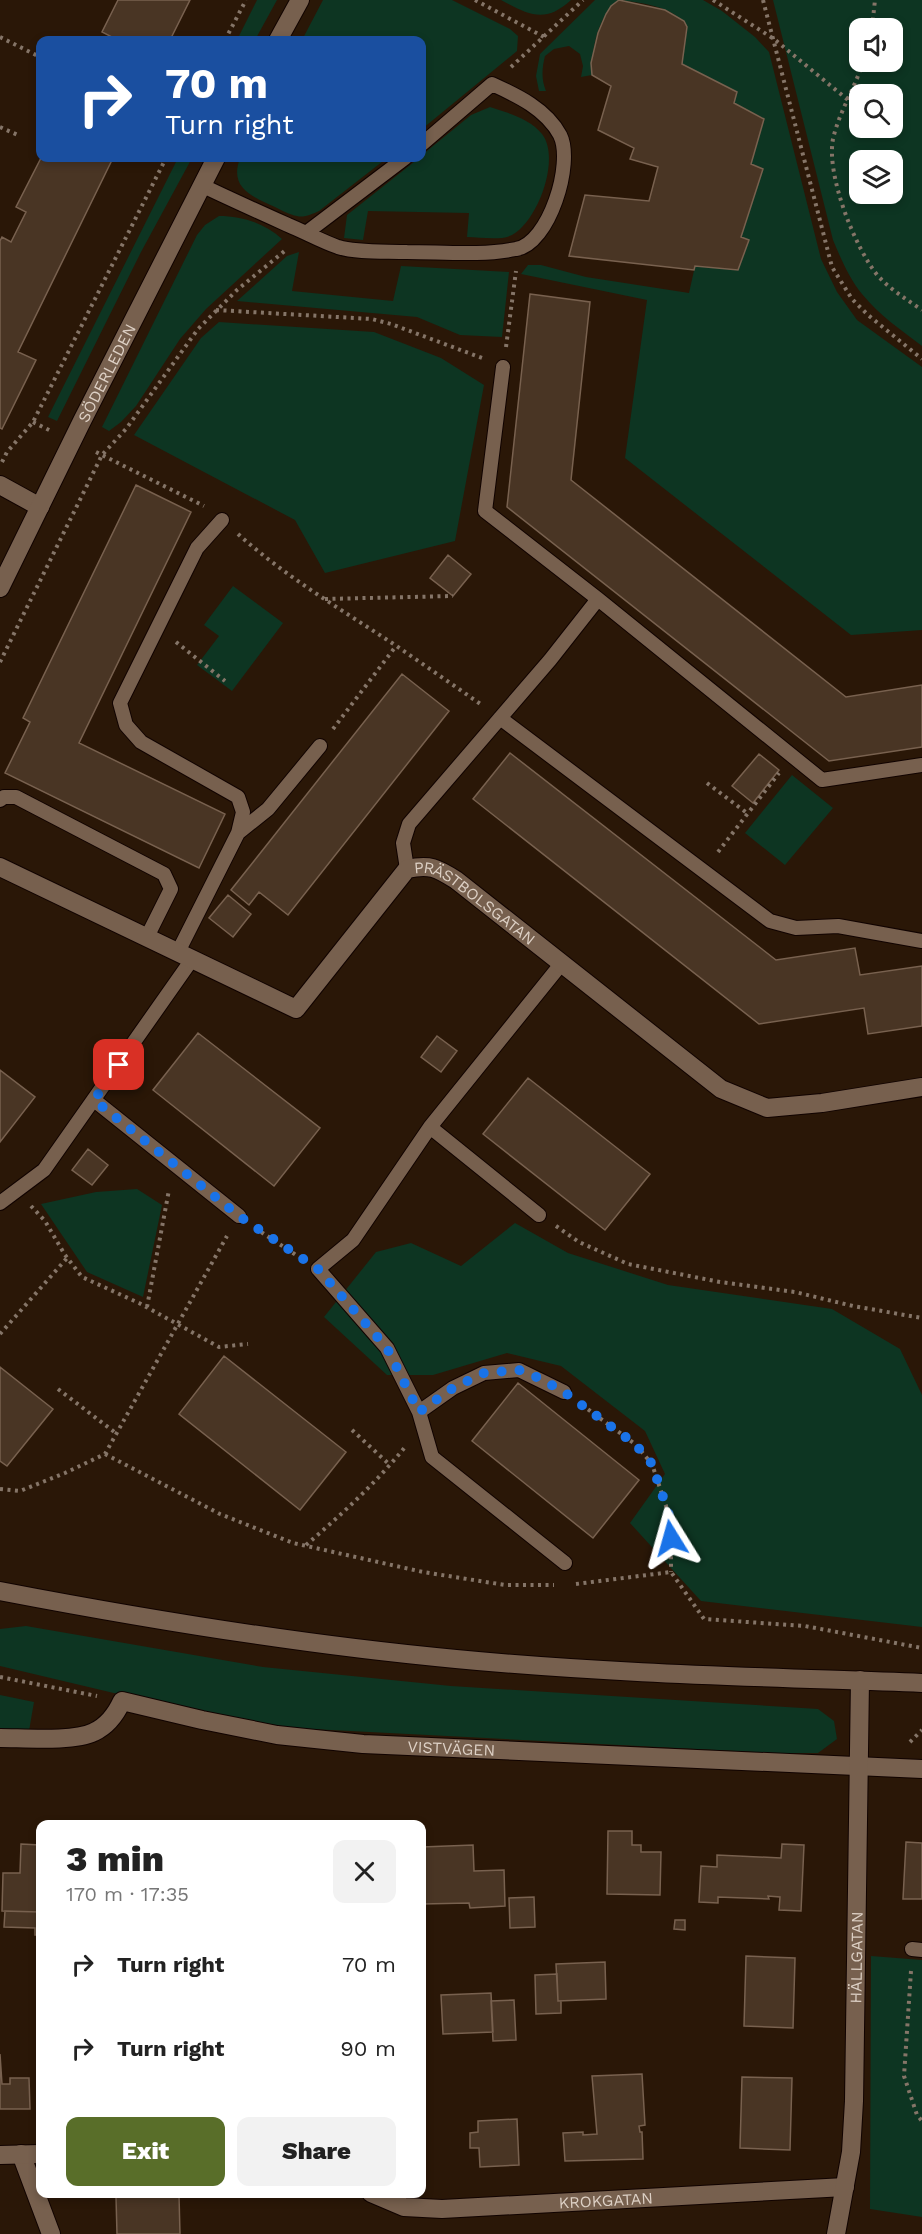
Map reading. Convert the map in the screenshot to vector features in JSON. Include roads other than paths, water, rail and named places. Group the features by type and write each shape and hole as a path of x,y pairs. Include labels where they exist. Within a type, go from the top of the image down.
{"street":[{"path":"280,36 300,0"},
{"name":"SÖDERLEDEN","path":"0,588 214,162"},
{"path":"0,486 40,507"},
{"name":"PRÄSTBOLSGATAN","path":"0,867 296,1009 407,869 425,865 441,870 721,1089 767,1108 822,1103 922,1087"},
{"path":"0,1591 214,1630 456,1659 718,1676 922,1683"},
{"name":"HÄLLGATAN","path":"836,2234 851,2152 854,2101 860,1680"},
{"name":"VISTVÄGEN","path":"0,1738 80,1737 94,1732 105,1724 116,1713 122,1701 277,1735 363,1744 922,1769"},
{"path":"21,2154 36,2194"},
{"path":"0,2155 36,2154"},
{"name":"KROKGATAN","path":"382,2198 404,2206 442,2209 845,2187"},
{"path":"38,2198 51,2234"}],"lane":[{"path":"201,185 340,248 472,253 519,249 532,242 546,223 559,191 565,158 561,138 550,120 531,104 492,84 426,141"},
{"path":"306,233 400,162"},
{"path":"503,367 485,511 822,780 922,765"},
{"path":"0,1203 44,1170 94,1100 185,955 238,833 243,812 238,797 141,742 126,725 120,703 196,548 222,520"},
{"path":"407,869 403,843 409,824 550,660 598,599"},
{"path":"500,718 770,921 796,928 838,926 922,941"},
{"path":"238,833 267,809 320,746"},
{"path":"0,800 4,797 16,797 164,874 171,889 147,937"},
{"path":"562,963 430,1127 353,1240 318,1269 387,1348 421,1419 432,1457 565,1563"},
{"path":"94,1100 239,1216"},
{"path":"430,1127 539,1215"},
{"path":"421,1419 453,1388 484,1373 519,1370 564,1392"}]}
